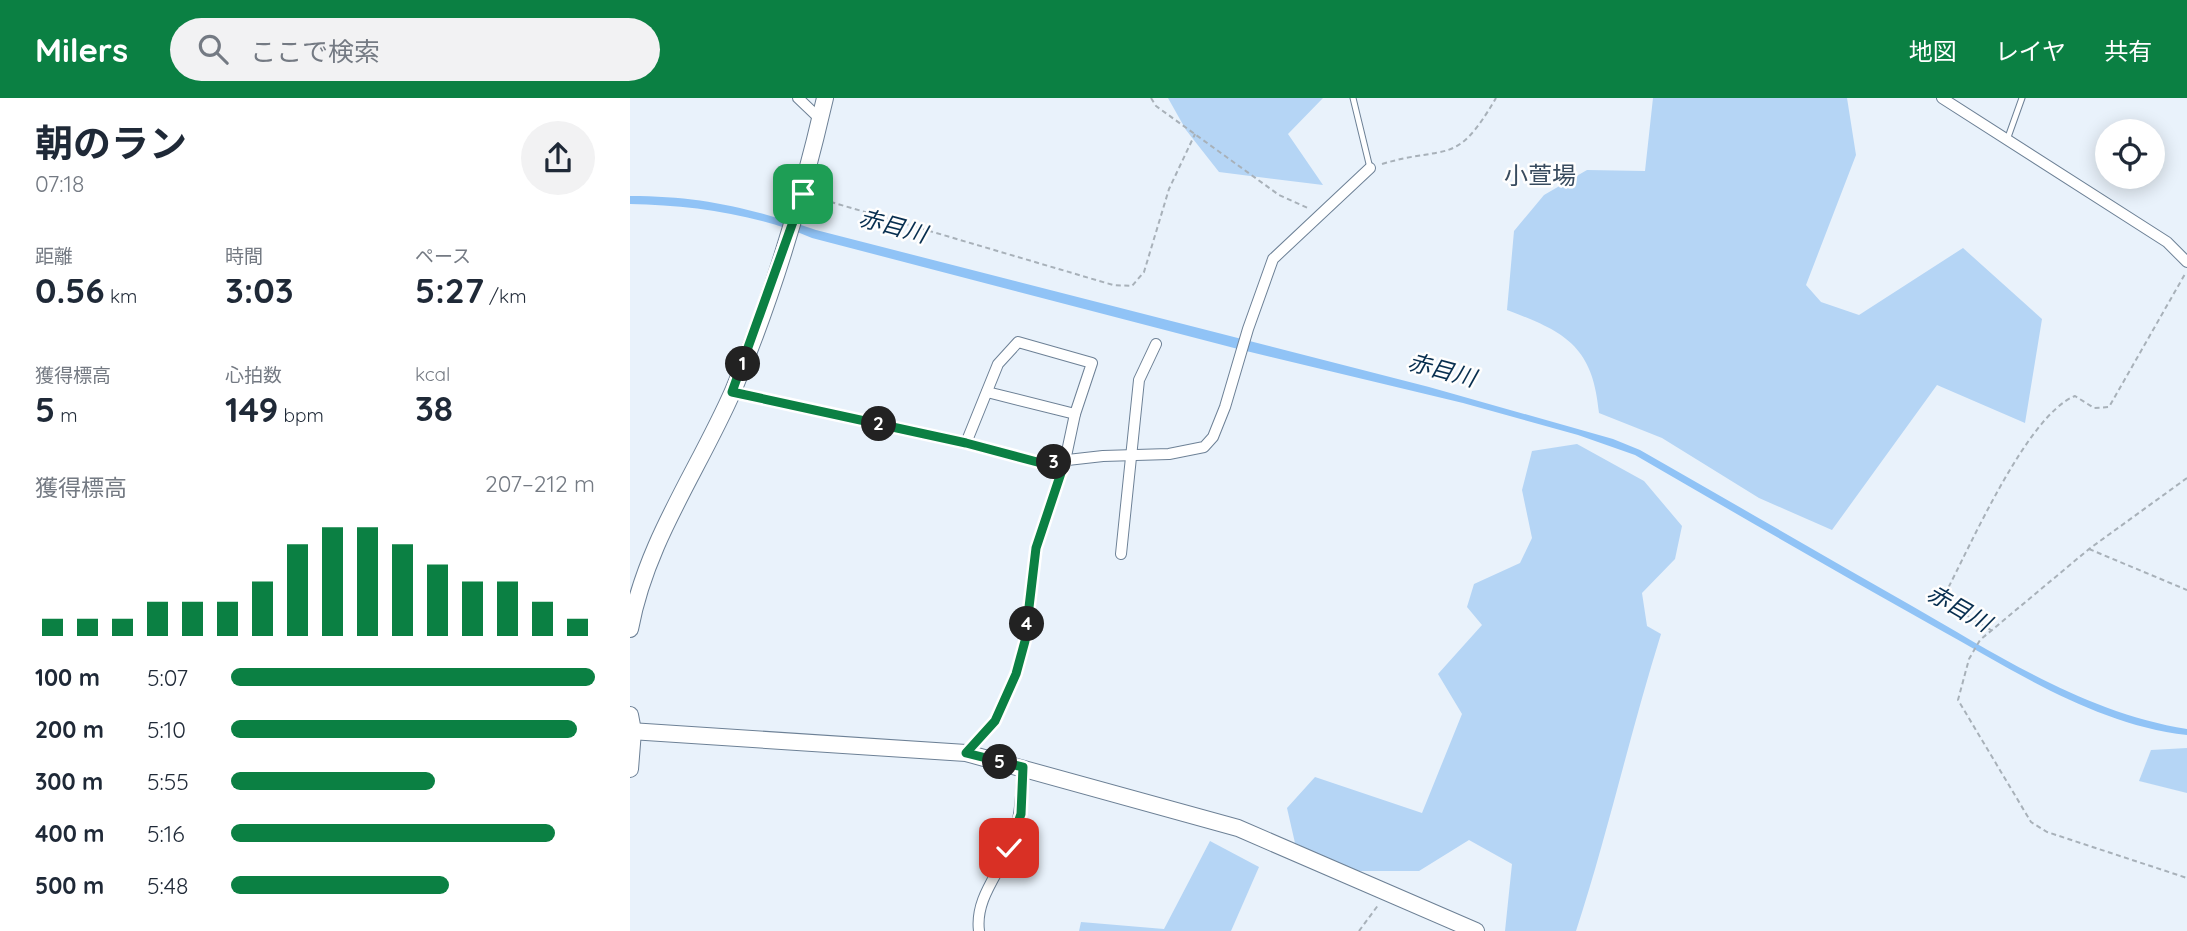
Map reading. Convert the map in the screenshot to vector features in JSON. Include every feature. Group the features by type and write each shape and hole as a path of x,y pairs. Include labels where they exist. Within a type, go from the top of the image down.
{"street":[{"path":"798,98 820,119"},
{"path":"630,629 641,584 671,513 732,392 789,238 801,201 825,98"},
{"path":"1942,98 2167,242 2187,262"},
{"path":"732,392 966,443 1041,463 1168,454 1204,447 1213,436 1225,407 1248,329 1273,259 1370,168"},
{"path":"966,443 999,364 1018,342 1092,363 1075,414 1065,461 1036,548 1025,641 1016,674 995,721 966,753"},
{"path":"1121,554 1139,380 1156,344"},
{"path":"987,392 1075,414"},
{"path":"630,769 631,726 966,753 1238,828 1389,891 1476,931"},
{"path":"979,931 982,900 1009,848 1021,814 1023,767"}],"lane":[{"path":"1353,98 1370,168"},
{"path":"2007,140 2022,98"}],"path":[{"path":"1151,98 1156,106 1279,195 1319,213"},
{"path":"1370,168 1414,155 1438,155 1458,148 1477,128 1496,98"},
{"path":"801,201 1113,285 1132,286 1143,272 1169,189 1195,134"},
{"path":"1992,631 1951,606 1945,594 2014,464 2051,413 2064,400 2074,396 2094,408 2109,407 2187,270"},
{"path":"2187,478 2089,549 1979,640 1969,659 1958,700 2031,822 2047,832 2187,878"},
{"path":"2089,549 2187,590"},
{"path":"1359,931 1389,891"}],"shaded area":[{"path":"1168,98 1323,98 1288,134 1323,185 1219,172 1186,130"},
{"path":"1653,98 1847,98 1856,155 1806,285 1821,302 1859,315 1963,248 2042,319 2025,423 1937,385 1832,530 1759,498 1662,438 1599,413 1590,372 1573,345 1545,326 1507,310 1514,231 1544,195 1587,170 1645,171"},
{"name":"赤目川","path":"630,196 702,201 769,215 816,230 1429,387 1613,439 1640,450 2011,663 2114,710 2187,729 2187,735 2120,720 2056,693 1995,661 1635,455 1578,435 1463,403 1238,349 812,238 745,217 676,206 630,204"},
{"path":"1577,444 1644,481 1682,526 1675,559 1642,593 1647,626 1661,634 1576,931 1505,931 1512,864 1469,840 1419,871 1354,871 1295,843 1287,808 1315,777 1422,813 1462,714 1438,674 1482,625 1467,607 1474,584 1520,563 1532,538 1522,490 1532,451"},
{"path":"2187,748 2187,793 2139,781 2151,750"},
{"path":"1210,841 1259,867 1231,931 1079,931 1081,922 1164,929"}],"district":[{"name":"小萱場","path":"1540,176"}],"route":[{"path":"803,194 732,392 966,443 1041,463 1065,461 1036,548 1025,641 1016,674 995,721 966,753 1023,767 1021,814 1009,848"}]}
